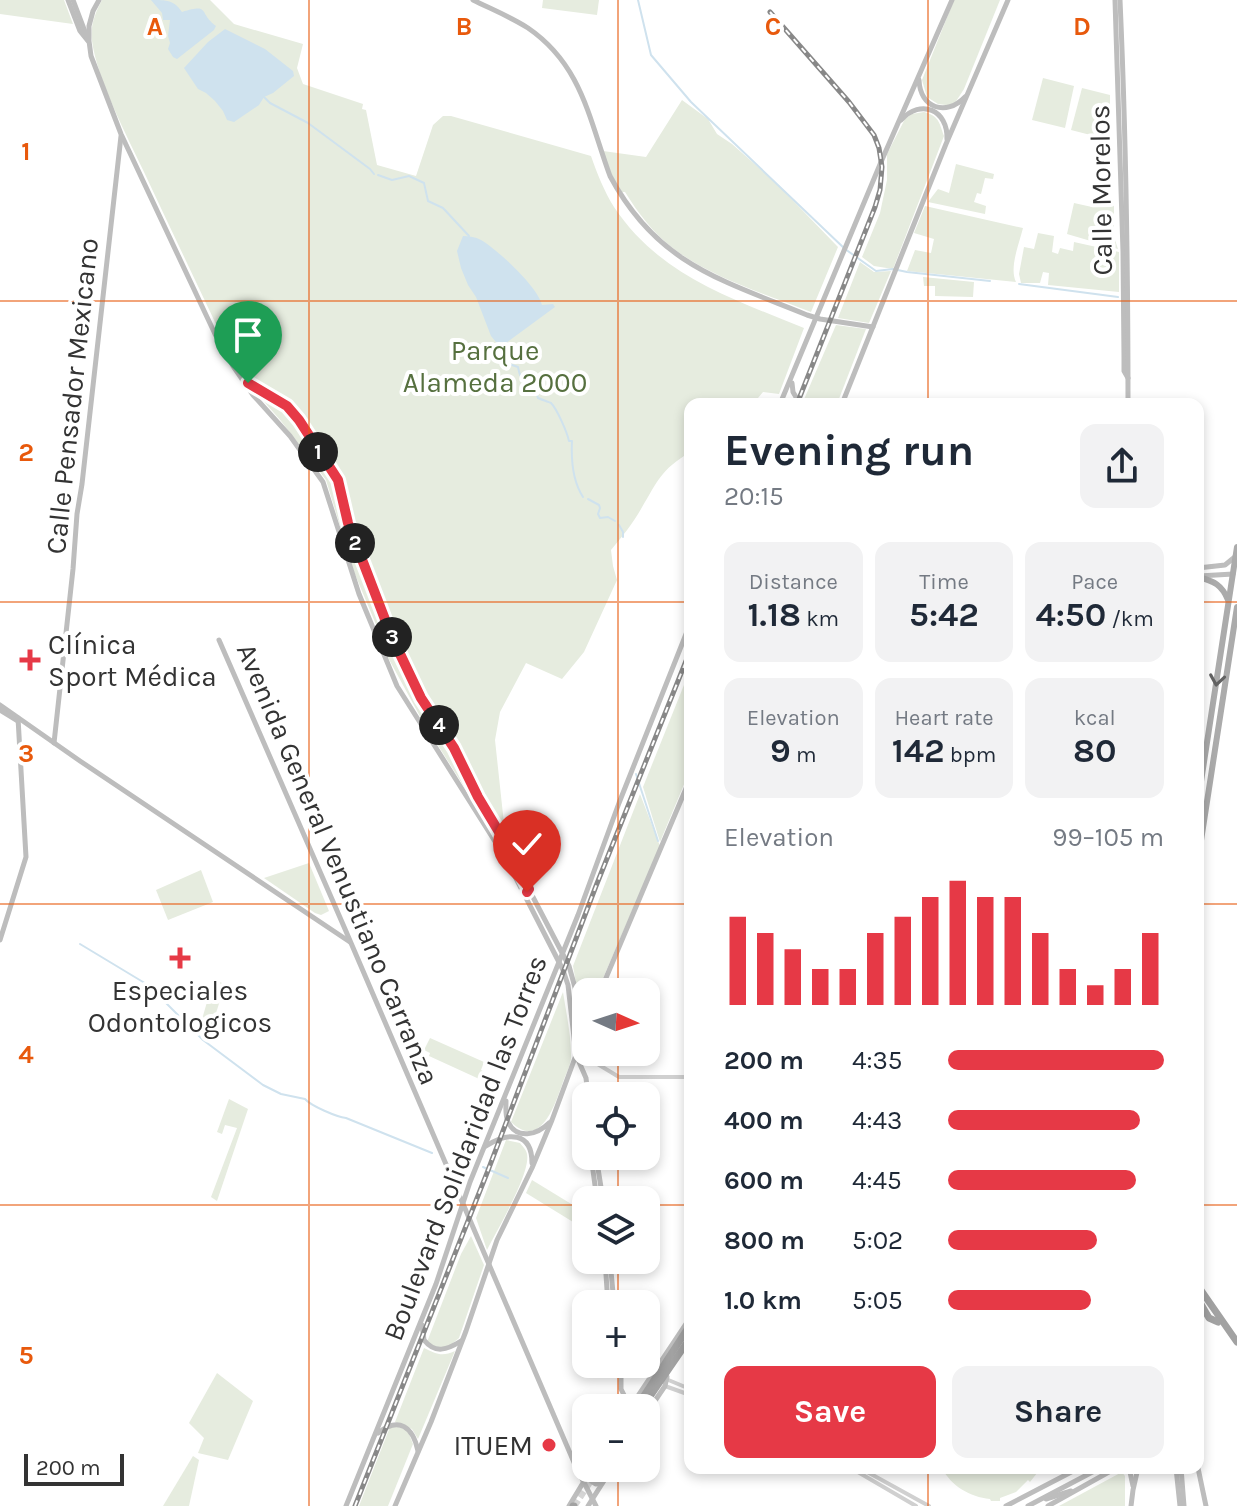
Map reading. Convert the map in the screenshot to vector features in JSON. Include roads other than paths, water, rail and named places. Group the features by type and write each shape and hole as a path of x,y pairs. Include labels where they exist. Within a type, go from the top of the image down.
{"highway":[{"path":"1204,1295 1237,1342"},
{"path":"1204,1307 1237,1350"},
{"path":"641,1394 684,1333"},
{"path":"652,1394 684,1348"}],"main road":[{"path":"70,0 83,36 89,41"},
{"path":"99,0 90,22 91,56 121,134 215,334 253,395 290,436 323,482 352,574 403,696 492,836 559,962 567,979 572,1021"},
{"path":"473,0 526,27 564,61 581,90 610,176 634,213 674,254 711,275 807,315 814,321 873,327"},
{"path":"783,398 952,0"},
{"path":"844,398 946,144 1008,0"},
{"name":"Calle Morelos","path":"1118,0 1124,371 1128,378 1128,398"},
{"path":"921,71 921,92 934,106 953,106 969,90"},
{"path":"896,129 910,112 930,110 946,124 946,144"},
{"name":"Calle Pensador Mexicano","path":"54,743 121,134"},
{"path":"793,374 792,388 797,398"},
{"path":"246,384 287,406 338,480 348,523 398,651 421,698 454,748 499,832 563,953 573,978"},
{"path":"1204,761 1237,547"},
{"path":"1204,567 1225,565 1236,556"},
{"path":"1204,576 1235,573"},
{"path":"1204,579 1220,586 1228,602"},
{"path":"1204,821 1237,607"},
{"name":"Boulevard Solidaridad las Torres","path":"346,1506 448,1254 470,1182 563,953 684,639"},
{"name":"Avenida General Venustiano Carranza","path":"219,640 572,1457"},
{"path":"0,707 327,920 351,942"},
{"path":"0,940 26,854 20,720"},
{"path":"606,978 684,793"},
{"path":"327,920 336,908"},
{"path":"553,934 562,937 570,935"},
{"path":"395,1506 462,1341 497,1240 532,1168 572,1066"},
{"path":"506,1096 508,1121 519,1132 537,1133 552,1120"},
{"path":"484,1148 502,1137 518,1138 530,1150 532,1168"},
{"path":"454,1182 462,1185 470,1182"},
{"path":"480,1287 488,1283 498,1285"},
{"path":"422,1320 422,1336 432,1347 446,1350 462,1341"},
{"path":"664,1360 684,1328"},
{"path":"658,1394 684,1350"},
{"path":"374,1436 387,1427 405,1427 415,1438 418,1452"},
{"path":"1006,1506 1067,1474"},
{"path":"1048,1506 1106,1474"},
{"path":"1130,1474 1133,1490"},
{"path":"1131,1506 1137,1474"},
{"path":"1179,1474 1182,1506"},
{"path":"1199,1474 1206,1506"},
{"path":"1031,1504 1085,1475"},
{"path":"579,1482 581,1503"},
{"path":"581,1503 592,1482"},
{"path":"581,1503 583,1483 591,1487 593,1482"},
{"name":"Avenida General Venustiano Carranza","path":"581,1503 583,1483"},
{"path":"1031,1504 1080,1489"}],"street":[{"path":"380,646 389,643 391,635"},
{"path":"386,658 390,650 398,651"},
{"path":"492,836 499,832"},
{"path":"522,893 529,889"},
{"path":"601,1066 619,1077 684,1077"},
{"path":"665,1382 684,1390"},
{"path":"861,1474 916,1506"},
{"path":"871,1474 929,1506"}],"water":[{"path":"151,0 170,2 182,12 201,9 216,26 177,59 168,49 170,20 163,20 162,13"},
{"path":"225,29 265,49 293,71 294,76 234,122 227,120 215,101 198,89 184,68"},
{"path":"463,236 477,238 488,245 525,279 542,305 553,304 555,307 500,347 491,336 461,268 457,251"}],"waterway":[{"path":"638,0 651,55 691,102 845,249 876,271 893,269 990,281"},
{"path":"264,97 308,123 374,174"},
{"path":"378,175 392,180 409,176 424,183 428,201 443,208 469,236"},
{"path":"1019,284 1118,297"},
{"path":"500,357 518,367 526,385 556,410 569,441 572,441 573,470 583,497"},
{"path":"588,499 599,505 600,518 608,517 615,521"},
{"path":"619,525 623,537"},
{"path":"636,774 658,841"},
{"path":"80,944 148,985 203,1040 263,1085 281,1094 305,1099 324,1111 432,1153"},
{"path":"483,1167 508,1178"}],"tunnel":[{"path":"574,1506 590,1482"}],"railway":[{"path":"770,12 874,135 882,167 875,207 799,398"},
{"path":"355,1506 684,666"}],"place":[{"name":"Clínica Sport Médica","path":"30,660"},
{"name":"Especiales Odontologicos","path":"180,958"},
{"name":"ITUEM","path":"549,1445"}],"park label":[{"name":"Parque Alameda 2000","path":"495,366"}]}
